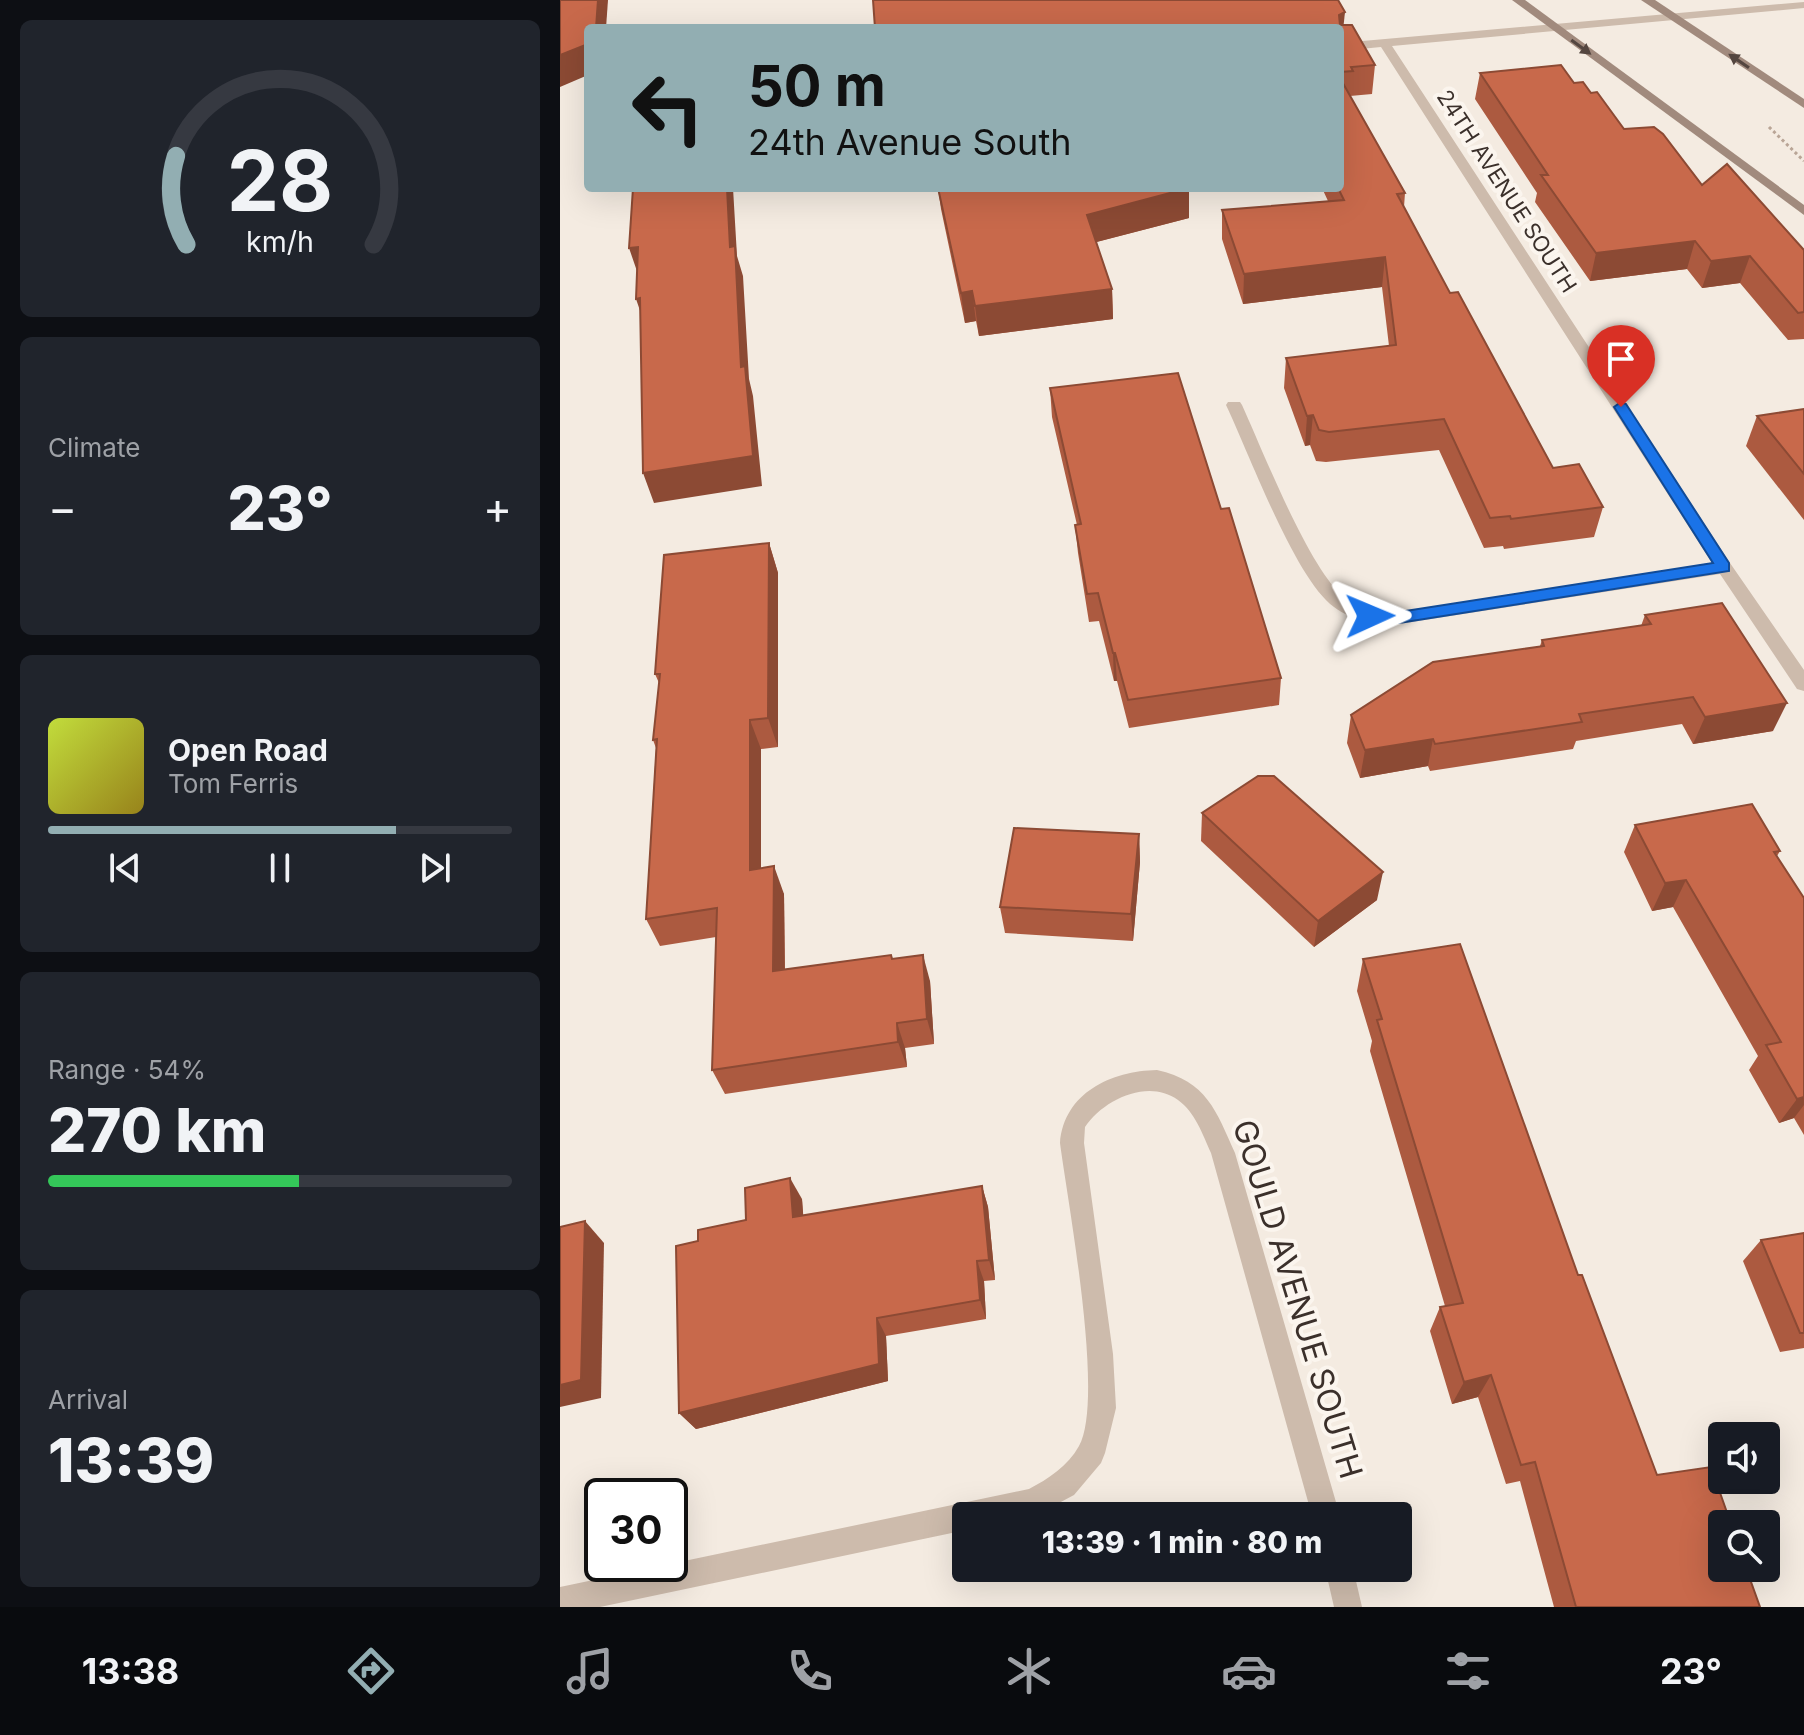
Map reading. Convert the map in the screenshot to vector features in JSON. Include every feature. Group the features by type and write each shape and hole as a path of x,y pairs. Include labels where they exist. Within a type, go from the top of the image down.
{"main road":[{"path":"1518,0 1804,211"},
{"path":"1647,0 1804,104"}],"street":[{"path":"1344,47 1804,5"},
{"name":"24TH AVENUE SOUTH","path":"1384,43 1724,567 1804,684"},
{"path":"1234,405 1313,574 1329,595 1348,610 1370,616 1399,618 1724,567"},
{"name":"GOULD AVENUE SOUTH","path":"1032,1502 1064,1485 1091,1453 1103,1408 1072,1143 1074,1121 1099,1097 1121,1087 1159,1079 1186,1091 1206,1116 1223,1153 1322,1502"},
{"name":"GOULD AVENUE SOUTH","path":"560,1601 952,1519"},
{"path":"1342,1582 1348,1607"}],"building":[{"path":"560,0 598,0 596,24 584,24 584,46 560,55"},
{"path":"873,0 1338,0 1345,12 1339,15 1340,24 875,24"},
{"path":"1344,25 1352,25 1375,65 1351,67 1353,71 1344,72"},
{"path":"1561,65 1574,83 1583,82 1591,93 1597,92 1624,129 1654,127 1663,134 1702,185 1727,164 1804,250 1804,312 1798,313 1750,256 1711,261 1695,241 1596,253 1541,175 1548,175 1480,73"},
{"path":"1344,85 1405,193 1397,194 1450,293 1458,292 1553,468 1579,464 1603,507 1511,519 1510,516 1490,518 1444,419 1329,432 1319,430 1313,415 1307,416 1286,358 1396,345 1385,257 1244,274 1222,210 1344,200 1340,192 1344,192"},
{"path":"633,192 727,192 730,247 735,246 741,367 745,366 753,456 643,473 640,298 636,299 638,247 629,248"},
{"path":"939,192 1174,192 1087,215 1112,289 975,306 972,291 961,293"},
{"path":"1178,373 1221,509 1229,508 1281,678 1128,700 1098,593 1087,594 1075,525 1081,524 1050,388"},
{"path":"1804,409 1804,474 1757,416"},
{"path":"769,543 768,718 750,720 750,870 774,866 773,971 891,955 892,959 923,955 927,1019 897,1023 898,1042 712,1070 717,908 646,919 657,739 653,740 660,674 655,674 664,555"},
{"path":"1722,603 1787,703 1705,717 1693,697 1579,714 1582,722 1435,744 1433,739 1365,750 1351,715 1433,662 1544,646 1542,640 1651,624 1645,615"},
{"path":"1258,776 1274,776 1383,872 1318,921 1202,813"},
{"path":"1752,804 1780,851 1774,852 1804,898 1804,1097 1797,1099 1766,1045 1781,1042 1686,880 1665,883 1635,825"},
{"path":"1014,828 1139,834 1131,914 1000,907"},
{"path":"1460,944 1578,1275 1582,1275 1657,1475 1708,1467 1708,1494 1720,1494 1726,1510 1708,1510 1708,1582 1751,1582 1760,1607 1576,1607 1535,1462 1521,1465 1491,1375 1464,1382 1440,1307 1463,1303 1377,1020 1382,1019 1363,959"},
{"path":"790,1178 793,1217 982,1186 989,1260 977,1261 980,1300 877,1318 879,1364 679,1413 676,1246 698,1241 698,1230 746,1220 745,1188"},
{"path":"585,1221 581,1380 560,1385 560,1227"},
{"path":"1804,1233 1804,1333 1800,1333 1761,1240"}],"route":[{"path":"1370,616 1399,618 1724,567 1621,407"}]}
